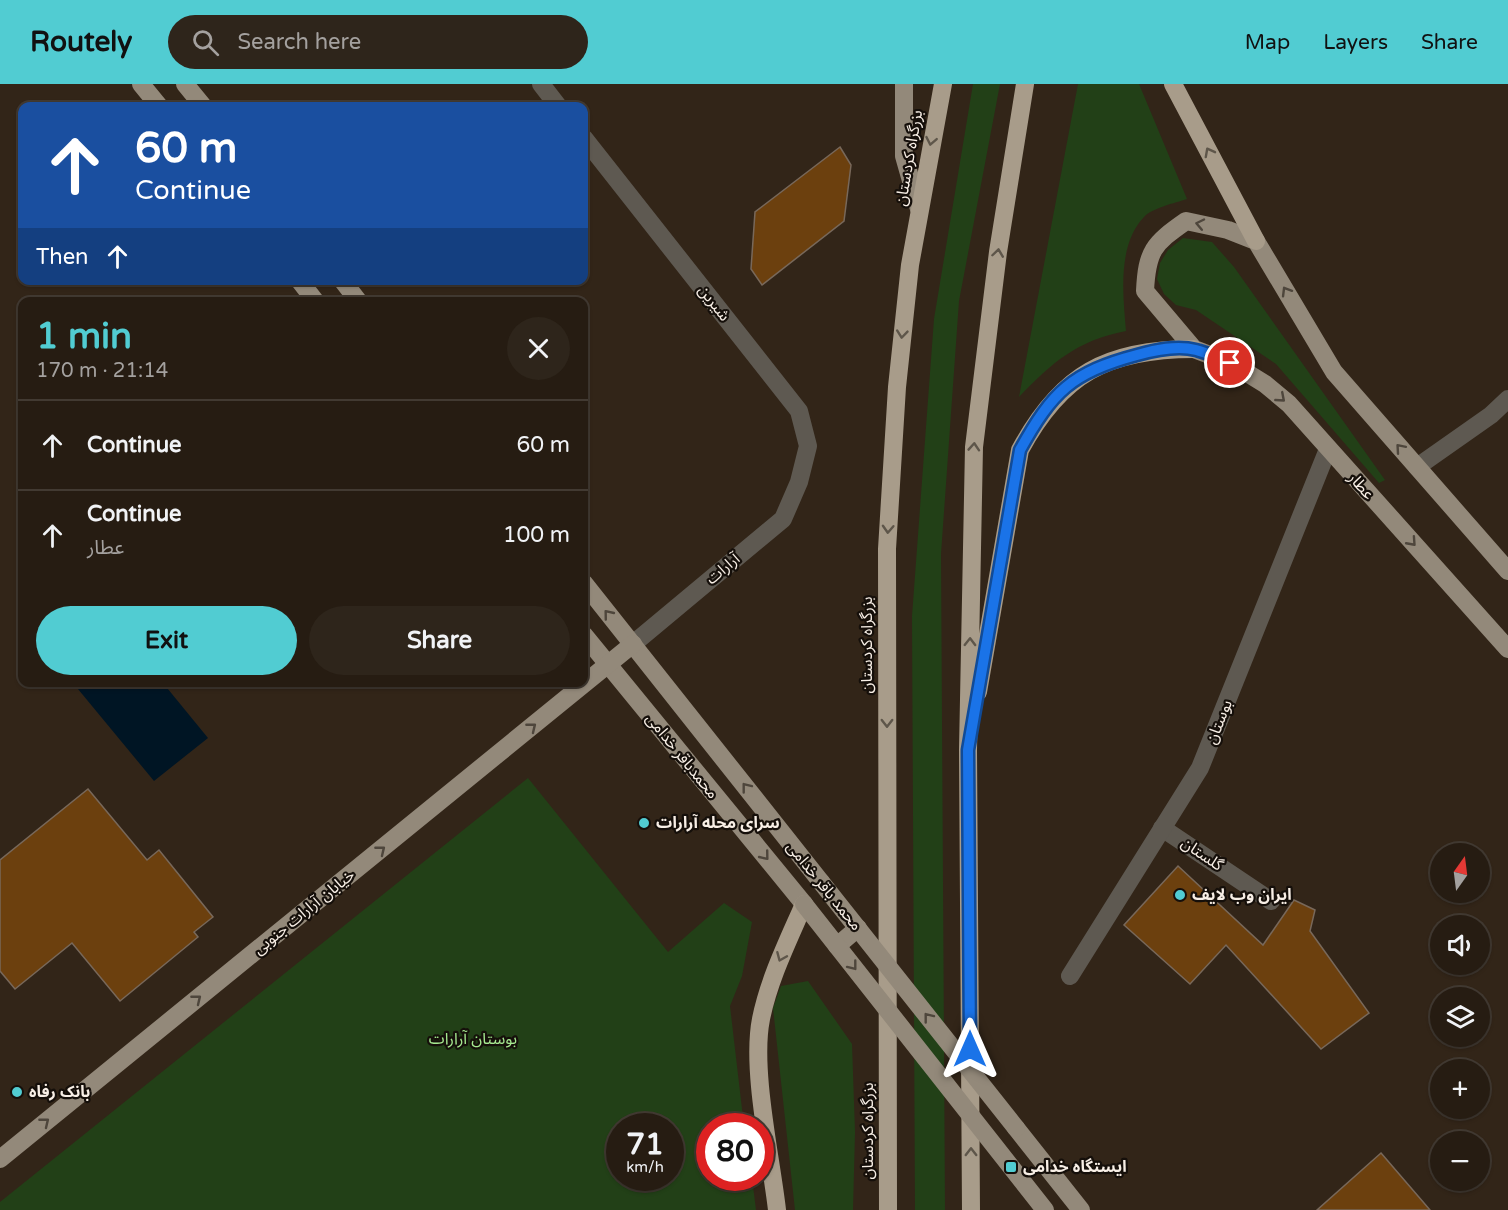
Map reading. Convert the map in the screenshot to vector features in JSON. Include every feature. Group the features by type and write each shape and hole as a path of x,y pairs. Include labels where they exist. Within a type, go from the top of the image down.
{"highway":[{"name":"بزرگراه کردستان","path":"888,1210 887,549 897,387 919,209 943,84"},
{"path":"971,1210 968,750 974,447 998,252 1025,84"},
{"path":"1173,84 1256,241"},
{"path":"968,750 1020,450 1036,420 1074,379 1104,364 1161,349 1194,350"},
{"path":"777,1210 759,1064 761,1020 777,967 804,903"}],"main road":[{"path":"141,84 156,102"},
{"path":"185,84 200,102"},
{"path":"904,84 904,156 919,209"},
{"path":"1194,350 1145,291 1146,264 1159,240 1186,221 1228,230 1256,241 1334,372 1508,572"},
{"path":"303,285 312,297"},
{"path":"346,285 355,297"},
{"name":"عطار","path":"1194,350 1230,363 1265,384 1289,404 1508,650"},
{"path":"588,588 633,644"},
{"name":"محمدباقر خدامی","path":"588,640 804,903"},
{"name":"خیابان آرارات جنوبی","path":"588,681 633,644"},
{"name":"محمد باقر خدامی","path":"633,644 1081,1210"},
{"name":"خیابان آرارات جنوبی","path":"0,1159 581,687"},
{"name":"محمد باقر خدامی","path":"804,903 1045,1210"},
{"path":"837,946 858,928"}],"street":[{"path":"541,84 555,102"},
{"name":"شیرین","path":"588,143 799,411 808,446 799,482"},
{"path":"1416,467 1491,415 1508,399"},
{"name":"بوستان","path":"1070,976 1200,768 1328,449"},
{"name":"آرارات","path":"633,644 783,519 799,482"},
{"name":"گلستان","path":"1162,828 1271,901"}],"green space":[{"path":"973,84 1000,84 959,301 941,554 945,1210 915,1210 912,616 934,319"},
{"path":"1078,84 1139,84 1187,199 1152,211 1135,228 1129,242 1124,271 1126,331 1093,341 1066,355 1043,373 1019,397"},
{"path":"1183,238 1212,242 1234,267 1385,480 1379,483 1276,364 1196,310 1176,305 1164,294 1157,279 1160,263 1168,250"},
{"name":"بوستان آرارات","path":"528,778 668,952 724,903 752,922 742,976 730,1006 742,1113 696,1113 696,1191 754,1191 756,1210 0,1210 0,1202"},
{"path":"808,981 852,1044 855,1132 853,1210 795,1210 773,1008 781,986"}],"water":[{"path":"76,687 166,687 208,738 154,781"}],"building":[{"path":"840,147 851,165 844,221 762,285 751,269 755,212"},
{"path":"88,789 147,860 159,850 213,917 194,932 198,937 120,1001 72,943 15,989 0,971 0,860"},
{"path":"1178,866 1263,945 1294,900 1315,910 1310,931 1369,1013 1321,1049 1226,945 1190,984 1124,925"},
{"path":"1381,1153 1430,1210 1317,1210"}],"place":[{"name":"سرای محله آرارات","path":"644,823"},
{"name":"ایران وب لایف","path":"1180,895"},
{"name":"بانک رفاه","path":"17,1092"},
{"name":"ایستگاه خدامی","path":"1011,1167"}],"route":[{"path":"970,1049 968,750 1020,450 1036,420 1054,398 1074,379 1104,364 1161,349 1194,350 1230,363"}]}
